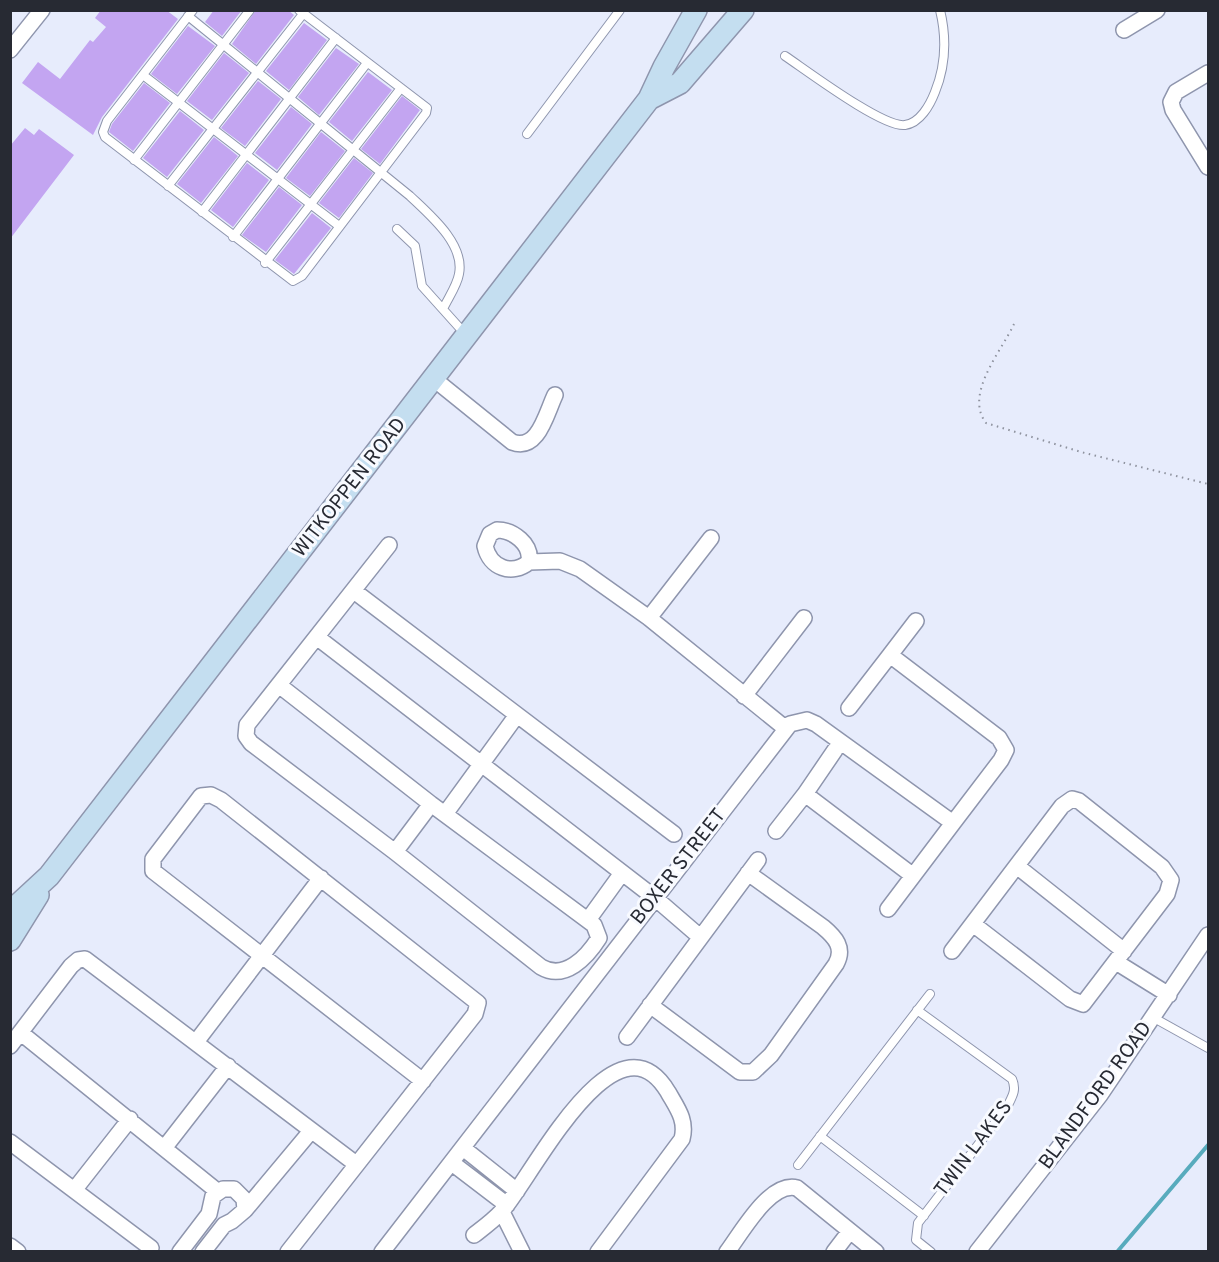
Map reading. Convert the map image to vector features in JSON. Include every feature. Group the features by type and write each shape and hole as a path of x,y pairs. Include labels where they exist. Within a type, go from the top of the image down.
{"main road":[{"name":"WITKOPPEN ROAD","path":"10,940 49,876 649,99 696,10"},
{"name":"WITKOPPEN ROAD","path":"649,99 680,82 743,10"},
{"name":"WITKOPPEN ROAD","path":"10,912 49,876"}],"street":[{"path":"10,50 42,10"},
{"path":"1124,30 1157,10"},
{"path":"1209,73 1176,92 1171,102 1173,110 1209,168"},
{"path":"434,379 512,442 519,445 529,444 535,437 555,395"},
{"path":"648,618 711,538"},
{"path":"280,686 431,804 588,920 599,933 599,938 590,952 576,965 564,970 546,970 251,743 246,736 248,725 389,545"},
{"path":"529,562 560,561 571,564 648,618 785,728 796,722 807,720 816,724 953,823"},
{"path":"354,591 674,834"},
{"path":"744,696 804,618"},
{"path":"849,708 916,621"},
{"path":"318,638 655,898 699,936"},
{"path":"888,909 1005,753 1005,746 890,655"},
{"path":"445,814 517,715"},
{"name":"BOXER STREET","path":"382,1251 785,728"},
{"path":"776,831 835,750"},
{"path":"288,1251 423,1081 475,1014 478,1002 221,800 208,794 201,796 154,856 152,865 156,874 423,1081"},
{"path":"805,794 912,875"},
{"path":"952,951 1062,806 1072,799 1079,801 1162,867 1171,880 1167,894 1086,1002 1080,1003 973,924"},
{"path":"395,852 431,804"},
{"path":"627,1037 699,936 753,867 833,936 840,948 838,960 771,1055 753,1072 740,1072 650,1005"},
{"path":"1017,867 1120,957 1169,995"},
{"path":"588,920 622,873"},
{"path":"196,1042 264,956 321,878"},
{"name":"BLANDFORD ROAD","path":"977,1251 1100,1095 1209,935"},
{"path":"10,1046 72,966 81,959 96,966 356,1164"},
{"path":"21,1033 217,1191"},
{"path":"165,1147 228,1066"},
{"path":"474,1235 504,1208 581,1101 605,1077 626,1068 636,1068 652,1074 664,1085 684,1123 682,1139 598,1251"},
{"path":"75,1189 130,1119"},
{"path":"203,1251 224,1225 245,1210 311,1131"},
{"path":"10,1143 75,1189 151,1248"},
{"path":"463,1148 517,1191"},
{"path":"452,1163 504,1208 522,1251"},
{"path":"180,1251 209,1214 213,1196 217,1191 227,1188 240,1193 244,1199 245,1210"},
{"path":"727,1251 774,1192 782,1188 797,1188 876,1251"},
{"path":"834,1251 850,1231"},
{"path":"10,1246 18,1251"}],"lane":[{"path":"134,160 250,10"},
{"path":"527,134 620,10"},
{"path":"785,56 870,112 889,123 904,125 915,121 924,113 942,74 945,32 940,10"},
{"path":"168,186 258,72 301,12 424,105 426,113 380,171 297,281 287,279 266,263 110,143 103,132 107,121 190,13 258,72 354,148 380,171 426,211 457,252 459,277 443,309"},
{"path":"202,212 336,38"},
{"path":"233,237 367,63"},
{"path":"143,75 339,226"},
{"path":"266,263 401,88"},
{"path":"397,230 416,246 422,286 467,336"},
{"path":"798,1165 930,994"},
{"name":"TWIN LAKES","path":"917,1011 1012,1079 1014,1085 1014,1096 1007,1107 918,1223 916,1240 931,1251"},
{"path":"1154,1018 1209,1048"},
{"path":"820,1136 924,1216"}],"path":[{"path":"1014,324 993,363 978,404 979,412 987,423 1070,449 1209,484"}],"building":[{"path":"101,10 166,10 178,19 102,117 93,135 22,83 38,62 60,79 90,40 93,42 106,27 95,18"},
{"path":"214,10 242,10 222,36 205,22"},
{"path":"256,10 288,10 294,15 256,64 232,44"},
{"path":"304,23 327,40 289,90 266,71"},
{"path":"188,26 215,46 177,94 151,74"},
{"path":"336,48 359,64 319,115 298,97"},
{"path":"224,53 249,73 212,120 187,101"},
{"path":"368,72 392,90 352,141 329,122"},
{"path":"258,81 281,99 245,146 221,128"},
{"path":"144,83 170,103 133,151 109,132 112,124"},
{"path":"402,96 420,110 380,164 361,149"},
{"path":"291,107 312,124 277,170 255,153"},
{"path":"180,111 204,130 167,177 143,158"},
{"path":"25,128 34,135 39,129 74,155 10,239 10,146"},
{"path":"321,132 345,151 310,196 286,178"},
{"path":"214,137 238,156 201,203 177,184"},
{"path":"354,158 373,173 339,218 319,203"},
{"path":"247,163 269,180 233,227 211,210"},
{"path":"279,187 302,205 266,252 242,235"},
{"path":"312,213 331,228 294,274 275,260"}],"waterway":[{"path":"1117,1252 1208,1145"}]}
